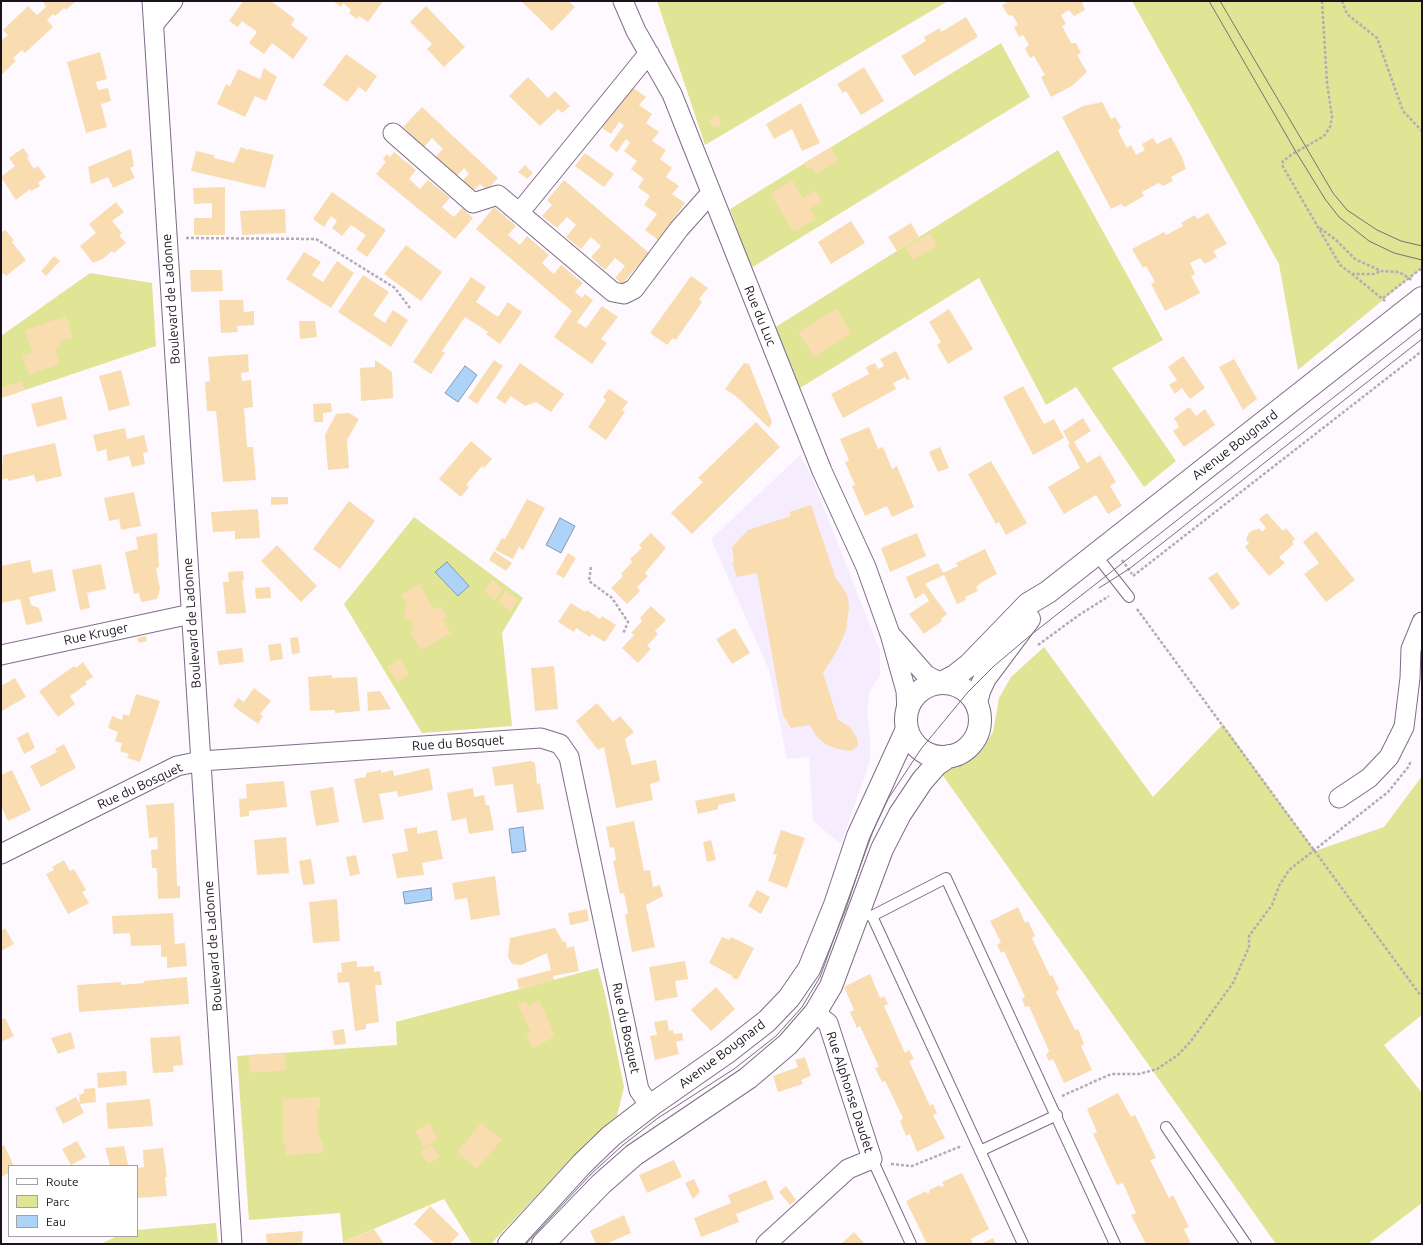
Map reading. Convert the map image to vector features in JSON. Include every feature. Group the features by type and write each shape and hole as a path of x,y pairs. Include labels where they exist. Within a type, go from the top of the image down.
{"main road":[{"name":"Avenue Bougnard","path":"509,1244 582,1164 611,1136 650,1106 726,1053 767,1021 789,998 809,969 835,905 858,836 907,720 912,701 919,692 955,676 969,665 1013,617 1028,604 1048,592 1096,555 1379,332 1419,291"},
{"name":"Avenue Bougnard","path":"544,1244 601,1184 634,1155 748,1078 788,1044 815,1013 831,986 865,914 882,849 900,814 936,765 949,756 959,753 968,747 975,738 979,728 980,715 976,703 979,691 985,678 1048,592"},
{"path":"941,683 960,687 968,692 976,703"},
{"path":"907,720 912,740 921,749 929,754 949,756"}],"street":[{"name":"Boulevard de Ladonne","path":"152,1 232,1244"},
{"path":"154,24 173,1"},
{"name":"Rue du Luc","path":"623,1 636,31 672,94 822,471 866,567 890,634 906,691 907,720"},
{"path":"519,213 649,53"},
{"path":"393,133 473,203 498,195 613,292 624,294 634,289 679,230 711,193"},
{"name":"Rue Kruger","path":"1,655 191,614"},
{"path":"1339,798 1369,778 1389,757 1404,727 1410,678 1411,649 1422,622"},
{"name":"Rue du Luc","path":"890,634 926,675 941,683"},
{"name":"Rue du Bosquet","path":"1,854 177,766 201,761 541,738 560,744 569,757 639,1090 650,1106"},
{"name":"Rue Alphonse Daudet","path":"766,1244 848,1169 872,1159 828,1024 815,1013"}],"lane":[{"path":"1096,555 1128,597"},
{"path":"1023,1244 980,1151 865,914 946,878 1115,1244"},
{"path":"980,1151 1056,1115"},
{"path":"1166,1127 1246,1244"},
{"path":"872,1159 911,1244"}],"path":[{"path":"1322,1 1327,83 1332,117 1330,127 1324,136 1291,155 1283,161 1282,165 1340,265 1383,298 1387,307 1379,332"},
{"path":"1342,1 1347,14 1377,38 1403,111 1422,131"},
{"path":"1319,228 1336,240 1355,260 1381,271 1399,272 1408,278 1419,291"},
{"path":"167,238 316,239 395,288 410,308"},
{"path":"1383,298 1422,268"},
{"path":"1352,274 1374,274 1381,271"},
{"path":"1035,647 1079,615 1133,580 1133,576 1422,351"},
{"path":"1120,557 1133,576"},
{"path":"591,567 589,581 612,598 628,622 624,634"},
{"path":"1128,597 1420,996"},
{"path":"1050,1102 1111,1074 1139,1074 1157,1069 1178,1055 1191,1041 1233,983 1249,947 1249,936 1272,905 1289,870 1315,851"},
{"path":"872,1159 890,1164 912,1166 959,1147 980,1151"}],"shaded area":[{"path":"800,455 811,475 880,651 880,675 870,691 867,712 870,737 870,761 841,844 813,821 809,757 787,759 769,670 711,539"}],"green space":[{"path":"657,1 948,1 705,145"},
{"path":"1132,1 1422,1 1422,268 1298,370 1279,264"},
{"path":"1001,43 1030,97 751,268 730,209"},
{"path":"1058,150 1163,340 1112,368 1176,461 1144,487 1076,387 1046,405 979,278 800,388 774,328"},
{"path":"90,273 152,283 156,346 1,398 1,336"},
{"path":"414,517 523,598 502,633 512,726 422,733 344,604"},
{"path":"1044,647 1153,797 1223,724 1315,851 1384,827 1422,776 1422,1015 1384,1045 1422,1093 1422,1203 1368,1244 1276,1244 941,773 983,748 993,732 999,698 1011,677"},
{"path":"598,968 605,994 624,1087 617,1116 589,1140 491,1244 472,1244 444,1199 343,1242 340,1213 249,1220 237,1056 397,1045 396,1022"},
{"path":"216,1223 218,1244 101,1244 115,1237 138,1237 138,1230"}],"water":[{"path":"465,366 477,375 458,402 445,393"},
{"path":"560,518 575,526 561,553 546,545"},
{"path":"447,562 469,586 458,596 435,572"},
{"path":"523,827 526,851 512,853 509,829"},
{"path":"431,888 432,900 405,904 403,892"}],"building":[{"path":"43,1 76,1 66,10 64,8 55,16 53,14 47,20 53,27 25,53 22,50 13,58 16,61 1,75 1,41 8,35 3,30 28,6 37,15 46,7"},
{"path":"243,1 271,1 295,19 291,25 308,38 293,59 272,43 264,54 249,43 257,32 242,21 238,27 229,21"},
{"path":"333,1 383,1 368,22 359,16 357,19 349,13 351,10 343,3 341,7"},
{"path":"521,1 568,1 575,7 552,31"},
{"path":"1010,1 1087,1 1082,3 1085,10 1074,16 1069,10 1061,15 1066,24 1062,26 1071,43 1076,43 1081,53 1077,55 1087,72 1072,86 1051,97 1041,77 1045,75 1034,56 1030,58 1025,48 1029,45 1023,35 1019,37 1014,27 1018,25 1013,16 1008,15 1002,5"},
{"path":"426,6 465,47 444,67 427,49 432,44 410,22"},
{"path":"966,17 978,37 914,76 901,56 926,41 924,37 940,28 941,32"},
{"path":"100,52 107,79 96,82 98,90 108,88 111,101 101,104 107,127 86,133 67,62"},
{"path":"346,54 377,76 366,92 359,87 347,102 323,85"},
{"path":"864,67 884,101 861,115 846,91 843,93 837,84"},
{"path":"264,68 277,77 266,101 255,96 245,117 217,104 226,84 230,86 238,69 260,79"},
{"path":"528,77 548,98 555,91 570,106 562,113 558,109 540,126 509,96"},
{"path":"632,87 646,97 639,105 652,114 646,123 659,132 652,141 666,150 660,159 672,168 666,177 679,186 672,194 685,203 658,240 645,230 657,214 644,205 650,196 638,187 644,179 631,169 637,161 624,151 630,143 626,139 617,152 609,146 624,125 619,122 611,134 602,128"},
{"path":"1102,102 1111,119 1115,117 1121,127 1118,131 1127,148 1131,145 1136,155 1145,150 1142,144 1153,138 1157,144 1171,137 1182,157 1186,169 1171,177 1173,181 1163,186 1159,183 1142,192 1144,196 1125,207 1121,204 1111,209 1062,117 1083,106"},
{"path":"801,103 820,143 802,151 792,129 774,139 766,124"},
{"path":"422,107 498,178 487,190 480,184 472,192 461,182 469,174 464,168 456,177 435,157 443,149 432,138 424,147 403,127"},
{"path":"717,115 722,124 714,129 709,120"},
{"path":"241,147 248,150 274,155 265,188 191,171 196,151 214,155 214,158 234,163"},
{"path":"831,147 838,160 816,174 811,167 807,169 804,163"},
{"path":"23,148 29,156 27,158 34,169 38,166 46,177 38,183 40,186 31,191 30,189 16,200 1,177 15,166 9,158"},
{"path":"131,149 134,166 130,168 135,178 113,188 108,177 91,184 88,167"},
{"path":"394,152 416,170 409,179 420,189 428,180 450,198 442,207 454,217 462,208 473,218 455,239 376,174 386,162 383,159 387,154 390,157"},
{"path":"585,153 614,174 604,187 575,166"},
{"path":"525,165 533,173 527,179 518,172"},
{"path":"564,180 649,253 622,284 615,278 625,266 615,258 605,270 591,257 601,246 591,237 581,249 566,237 576,225 567,217 557,228 542,216 552,205 547,200"},
{"path":"792,180 803,198 815,190 822,202 810,209 816,219 794,232 770,194"},
{"path":"225,187 225,235 194,235 194,218 212,218 212,203 194,204 193,188"},
{"path":"332,192 386,230 367,257 356,249 366,235 351,225 342,236 332,228 337,221 331,216 324,227 313,219"},
{"path":"116,202 124,212 112,221 122,233 119,235 126,243 114,253 112,251 103,259 93,263 80,246 96,233 89,224"},
{"path":"494,207 516,226 508,235 520,245 527,236 549,255 542,263 548,269 554,274 561,265 583,283 575,292 582,298 585,294 593,300 577,322 586,328 602,306 618,317 601,339 607,343 592,364 554,337 572,311 476,229"},
{"path":"285,209 286,233 242,235 240,211"},
{"path":"1208,213 1227,244 1213,251 1217,257 1205,264 1200,258 1190,263 1195,274 1191,276 1200,293 1165,311 1151,284 1155,282 1146,266 1143,268 1132,249 1164,232 1166,235 1183,226 1181,223 1195,215 1197,219"},
{"path":"851,221 865,243 831,264 818,242"},
{"path":"911,223 919,237 897,251 888,237"},
{"path":"5,230 14,240 12,242 26,260 6,276 4,273 1,276 1,233"},
{"path":"930,233 937,246 913,260 905,248"},
{"path":"406,245 442,272 421,301 384,274"},
{"path":"304,252 321,262 312,275 323,282 337,261 354,273 331,308 286,279"},
{"path":"54,256 60,261 46,276 41,271"},
{"path":"190,270 222,270 223,291 191,292"},
{"path":"363,275 389,292 373,315 385,323 393,310 408,320 391,347 338,312"},
{"path":"691,276 708,288 699,299 702,302 676,340 673,338 667,345 650,333"},
{"path":"471,277 486,287 476,302 498,317 508,302 522,312 500,344 486,334 488,332 465,317 442,351 445,353 431,374 413,362"},
{"path":"219,300 243,300 244,312 254,311 254,325 237,326 238,332 221,333"},
{"path":"837,308 851,334 814,357 798,332"},
{"path":"949,309 973,349 948,364 937,345 941,342 929,322"},
{"path":"66,316 73,337 60,341 62,346 55,349 60,364 29,375 22,356 36,351 32,351 25,330"},
{"path":"299,321 315,321 317,337 300,339"},
{"path":"896,351 910,379 907,380 905,377 893,383 896,389 843,418 831,394 869,374 866,367 875,363 878,369 884,366 880,359"},
{"path":"248,354 249,372 241,373 242,381 251,380 253,407 244,408 247,447 253,447 256,480 223,482 216,411 207,411 205,382 210,381 208,357"},
{"path":"1183,356 1205,388 1190,399 1182,388 1175,394 1169,385 1177,380 1168,367"},
{"path":"1234,359 1257,399 1243,410 1219,367"},
{"path":"375,360 392,372 393,398 361,401 360,368 375,367"},
{"path":"494,360 503,366 477,404 468,398"},
{"path":"520,363 564,394 551,412 536,402 525,406 511,396 505,404 496,398"},
{"path":"744,363 749,364 772,422 769,428 737,397 725,389"},
{"path":"121,370 130,405 109,411 99,376"},
{"path":"22,381 25,390 2,398 1,388"},
{"path":"1023,386 1044,424 1054,419 1064,438 1033,455 1003,397"},
{"path":"609,389 628,402 622,410 625,412 606,440 588,427 606,400 603,397"},
{"path":"62,396 67,419 37,427 31,404"},
{"path":"331,403 332,412 323,413 323,422 314,422 313,404"},
{"path":"1189,407 1196,416 1205,409 1215,425 1184,447 1173,431 1179,427 1174,418"},
{"path":"349,413 359,419 347,440 349,468 328,470 325,435 336,414"},
{"path":"1083,418 1091,431 1074,442 1087,463 1100,455 1116,482 1110,486 1122,506 1108,514 1096,495 1064,514 1048,487 1080,468 1068,445 1070,444 1063,431"},
{"path":"756,422 780,447 692,534 671,513 703,482 698,478"},
{"path":"869,427 878,449 883,447 892,469 897,466 914,507 892,517 887,506 865,516 852,486 855,485 845,462 849,460 840,439"},
{"path":"125,428 127,439 144,435 148,452 143,453 145,464 132,467 129,456 108,461 106,449 97,452 93,435"},
{"path":"471,441 492,459 484,468 482,466 466,485 469,487 461,497 439,479"},
{"path":"55,443 62,476 36,482 34,475 8,481 8,478 1,480 3,455"},
{"path":"940,447 949,468 938,472 929,452"},
{"path":"991,461 1027,523 1006,535 999,522 996,524 968,474"},
{"path":"134,492 141,526 121,530 119,519 109,521 104,498"},
{"path":"271,497 288,497 288,504 271,505"},
{"path":"527,499 545,508 523,550 519,547 513,559 495,550 502,538 505,539"},
{"path":"349,501 375,521 340,569 313,549"},
{"path":"811,505 836,579 848,597 849,608 846,631 837,651 823,673 838,720 850,727 857,738 858,746 851,751 837,749 827,745 816,736 810,725 791,728 783,715 757,573 737,577 732,563 734,563 732,547 748,530 791,516 789,512"},
{"path":"258,509 260,538 235,539 235,531 213,532 211,512"},
{"path":"1267,513 1283,531 1286,528 1295,539 1292,542 1294,544 1279,557 1285,563 1269,576 1245,547 1249,543 1246,540 1248,534 1253,530 1260,529 1262,532 1266,528 1259,519"},
{"path":"1316,531 1355,580 1326,602 1304,574 1319,563 1303,542"},
{"path":"157,533 159,567 156,568 160,589 157,599 141,602 139,593 134,594 125,552 138,549 136,537"},
{"path":"651,533 666,548 645,573 648,576 637,587 640,591 627,604 611,588 623,576 621,574 632,562 630,559 642,548 639,545"},
{"path":"917,533 926,556 890,572 881,548"},
{"path":"277,545 317,586 301,602 261,561"},
{"path":"985,549 997,574 976,587 978,591 965,597 966,600 957,604 944,575 925,584 947,614 941,619 942,621 924,634 909,614 929,601 924,593 915,599 906,577 938,563 943,573 958,566 956,563"},
{"path":"494,551 512,563 506,571 489,560"},
{"path":"568,553 576,558 564,578 556,574"},
{"path":"30,560 33,573 52,569 56,591 29,597 31,605 39,608 43,621 26,625 20,599 1,603 1,566"},
{"path":"101,564 106,589 87,593 90,608 80,610 72,570"},
{"path":"243,571 244,580 242,581 246,613 226,614 223,582 229,582 228,572"},
{"path":"1217,572 1240,604 1232,610 1208,578"},
{"path":"492,580 503,589 495,600 484,591"},
{"path":"420,584 434,610 441,606 447,617 443,620 451,633 421,650 411,633 414,621 403,618 407,604 401,595"},
{"path":"270,587 271,598 256,599 255,588"},
{"path":"506,590 518,600 510,611 498,601"},
{"path":"571,603 585,612 587,610 600,619 602,616 616,625 605,642 592,634 590,637 576,628 574,632 558,622"},
{"path":"651,606 666,620 655,631 658,634 647,646 651,649 638,663 622,648 634,635 631,633 642,621 640,618"},
{"path":"735,628 750,653 732,664 716,639"},
{"path":"146,636 147,641 139,643 137,638"},
{"path":"298,637 300,653 292,654 290,638"},
{"path":"281,643 283,659 270,661 268,645"},
{"path":"242,648 244,662 219,665 217,651"},
{"path":"400,659 409,674 397,682 387,667"},
{"path":"83,662 93,677 85,682 87,684 70,696 75,704 58,717 39,691 74,666 76,668"},
{"path":"554,666 558,709 535,711 531,668"},
{"path":"332,675 332,678 357,677 360,711 335,713 335,710 310,711 308,677"},
{"path":"15,678 26,697 2,711 1,686"},
{"path":"254,688 271,701 260,714 263,716 258,724 233,706 238,698 244,702"},
{"path":"380,691 391,709 368,711 367,692"},
{"path":"136,694 160,701 140,762 127,758 129,754 120,751 122,743 115,741 118,732 108,728 112,716 122,720 123,714 129,716"},
{"path":"597,703 613,722 620,716 634,732 625,739 632,765 656,760 660,781 650,784 653,800 616,808 604,747 598,750 576,721"},
{"path":"28,732 35,748 24,754 17,738"},
{"path":"64,744 76,768 41,787 30,766 57,752 55,749"},
{"path":"531,761 535,763 537,784 540,783 544,809 517,813 513,784 495,786 492,767"},
{"path":"429,768 433,790 398,797 397,791 379,794 384,819 363,823 354,779 366,777 366,773 381,770 381,773 393,770 394,776"},
{"path":"12,770 31,810 8,821 1,806 1,775"},
{"path":"284,781 287,807 249,811 249,816 240,817 239,799 247,798 246,784"},
{"path":"333,787 339,822 316,826 310,791"},
{"path":"473,788 474,797 484,795 486,805 489,805 494,830 469,834 466,818 452,821 447,793"},
{"path":"734,793 736,801 718,805 718,809 698,814 695,801"},
{"path":"174,803 177,886 180,886 180,898 158,899 157,871 156,868 152,868 151,850 158,849 157,837 149,838 146,805"},
{"path":"634,821 644,871 650,870 653,887 660,885 663,896 646,905 655,947 632,952 625,915 628,913 624,893 620,894 613,861 616,860 614,847 610,848 606,827"},
{"path":"417,827 417,834 437,830 443,859 422,863 424,875 397,878 392,854 408,851 404,829"},
{"path":"781,830 805,838 787,888 768,881 777,855 773,854"},
{"path":"286,837 289,873 257,875 254,840"},
{"path":"711,840 716,860 707,862 703,842"},
{"path":"356,855 360,874 350,876 346,857"},
{"path":"311,859 315,884 303,885 299,861"},
{"path":"64,860 70,871 74,869 86,890 82,892 89,903 68,914 46,874 54,870 52,867"},
{"path":"495,876 500,915 471,920 467,898 455,900 452,883"},
{"path":"757,890 770,897 761,914 748,906"},
{"path":"337,899 340,941 313,943 309,902"},
{"path":"1018,907 1025,923 1028,921 1035,936 1032,938 1050,976 1052,975 1059,989 1056,992 1075,1030 1078,1029 1084,1044 1081,1046 1092,1070 1064,1083 1053,1059 1049,1061 1046,1055 1049,1051 1029,1006 1025,1007 1022,999 1025,997 1004,951 1001,953 997,945 1001,942 990,921"},
{"path":"587,909 589,921 570,925 568,913"},
{"path":"173,913 175,944 185,943 187,966 167,968 167,957 161,957 161,945 131,946 130,933 113,934 112,916"},
{"path":"5,928 14,944 1,951 1,931"},
{"path":"555,928 563,942 566,942 567,948 574,946 579,971 553,976 554,980 519,989 517,979 551,970 547,953 521,965 512,964 508,957 510,938"},
{"path":"722,937 729,940 731,937 754,948 738,979 734,979 731,975 709,963"},
{"path":"357,961 357,967 374,966 374,972 380,971 382,985 375,985 379,1022 366,1024 366,1029 355,1031 349,982 338,983 337,973 342,972 341,963"},
{"path":"685,961 688,979 675,981 678,997 655,1001 649,967"},
{"path":"870,974 880,998 884,996 888,1004 884,1006 905,1053 909,1050 914,1059 909,1061 930,1106 933,1104 937,1113 933,1115 945,1138 917,1152 910,1134 906,1136 900,1121 903,1118 885,1081 882,1082 875,1068 879,1067 860,1026 857,1028 850,1012 854,1010 844,987"},
{"path":"187,977 189,1004 79,1012 77,985 121,982 121,985 144,983 144,981"},
{"path":"716,987 735,1009 711,1031 691,1010"},
{"path":"539,1000 555,1036 533,1049 526,1034 531,1032 518,1005 526,1001 528,1006"},
{"path":"5,1018 14,1036 1,1042 1,1020"},
{"path":"667,1020 669,1031 673,1030 674,1034 682,1033 683,1040 676,1042 679,1054 655,1060 650,1036 657,1035 654,1022"},
{"path":"344,1029 346,1044 334,1045 332,1031"},
{"path":"71,1032 75,1048 58,1054 51,1038"},
{"path":"180,1036 183,1065 173,1066 174,1072 153,1073 150,1038"},
{"path":"285,1053 286,1070 250,1073 248,1055"},
{"path":"805,1057 811,1076 801,1080 803,1084 778,1092 773,1076 798,1067 795,1060"},
{"path":"126,1071 127,1085 98,1088 97,1073"},
{"path":"95,1088 96,1102 80,1104 84,1113 63,1124 55,1108 76,1097 80,1103 79,1095 84,1093 84,1089"},
{"path":"1118,1093 1131,1117 1135,1115 1156,1158 1150,1160 1169,1198 1173,1195 1189,1227 1184,1229 1191,1244 1146,1244 1131,1215 1136,1213 1123,1183 1117,1185 1093,1134 1097,1132 1087,1109"},
{"path":"320,1097 320,1110 317,1110 319,1139 322,1139 323,1153 286,1155 286,1143 283,1143 283,1099"},
{"path":"150,1099 153,1126 108,1129 106,1103"},
{"path":"429,1123 438,1139 424,1147 415,1131"},
{"path":"481,1123 502,1139 477,1169 457,1152"},
{"path":"77,1141 86,1157 71,1165 62,1149"},
{"path":"431,1144 440,1157 428,1164 420,1152"},
{"path":"4,1145 14,1165 8,1165 8,1174 1,1177 1,1147"},
{"path":"124,1146 128,1165 110,1165 105,1148"},
{"path":"163,1148 167,1177 165,1177 167,1196 138,1198 138,1168 144,1167 143,1150"},
{"path":"674,1160 682,1177 647,1193 639,1175"},
{"path":"962,1173 989,1229 971,1239 973,1244 927,1244 906,1201 926,1191 927,1194 930,1192 929,1190 940,1185 941,1187 944,1186 942,1182"},
{"path":"694,1179 700,1192 693,1199 685,1183"},
{"path":"766,1180 774,1199 736,1214 739,1222 701,1237 694,1218 731,1203 728,1195"},
{"path":"786,1186 796,1200 790,1205 779,1192"},
{"path":"430,1206 459,1234 450,1244 435,1244 414,1224"},
{"path":"624,1215 631,1233 606,1244 596,1244 590,1231"},
{"path":"374,1229 384,1244 343,1244 343,1242"},
{"path":"303,1231 302,1244 267,1244 266,1234"},
{"path":"854,1232 865,1244 841,1244"},
{"path":"993,1238 996,1244 981,1244"}],"tram line":[{"path":"1209,1 1296,152 1325,199 1339,217 1369,241 1394,253 1422,260"},
{"path":"1220,1 1333,193 1347,210 1377,230 1401,241 1422,246"},
{"path":"526,1244 591,1174 623,1145 658,1118 734,1069 776,1036 802,1007 820,977 873,831 888,799 921,749 968,692 994,666 1032,634 1422,328"},
{"path":"1099,588 1129,569 1422,339"}]}
